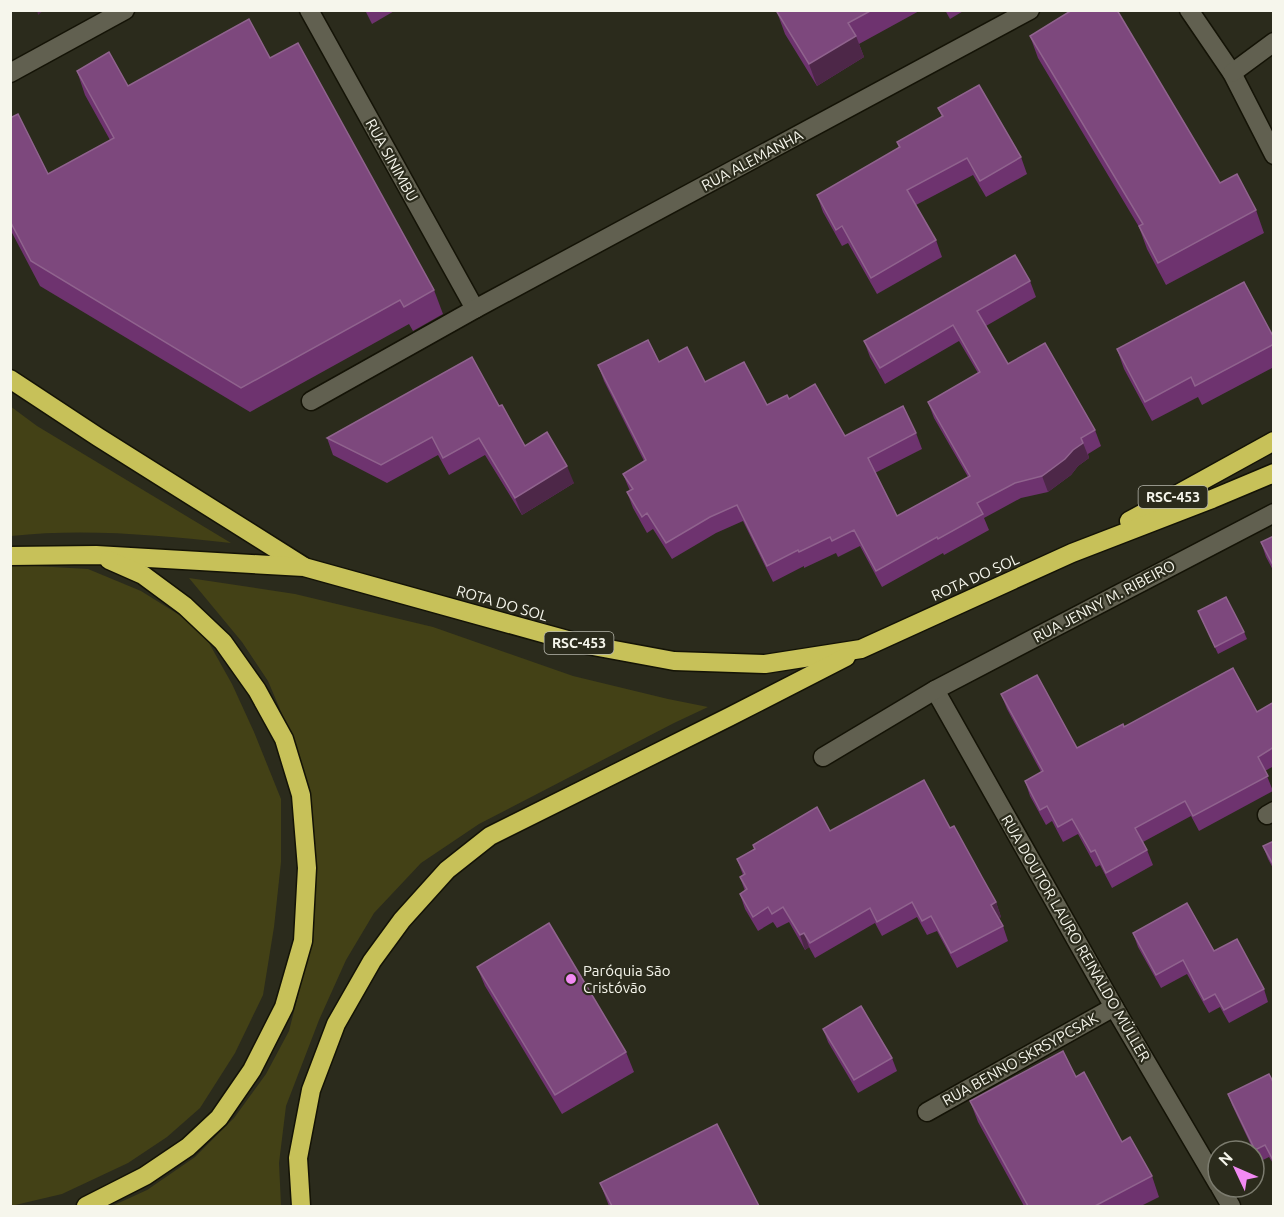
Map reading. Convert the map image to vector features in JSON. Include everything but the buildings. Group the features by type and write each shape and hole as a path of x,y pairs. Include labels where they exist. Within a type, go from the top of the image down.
{"highway":[{"path":"10,379 304,567"},
{"name":"ROTA DO SOL","path":"1072,553 1274,441"},
{"path":"1212,499 1274,462"},
{"name":"ROTA DO SOL","path":"10,556 96,555 304,567 582,645 674,661 765,664 861,649 1072,553 1274,473"},
{"path":"86,1206 145,1176 188,1147 219,1118 252,1070 284,1007 303,941 307,868 301,795 284,739 257,690 223,642 185,606 143,575 96,555"},
{"path":"301,1206 298,1158 302,1136 311,1090 336,1024 372,962 402,920 447,870 490,836 861,649"}],"street":[{"path":"10,73 125,10"},
{"name":"RUA SINIMBU","path":"309,10 475,309"},
{"name":"RUA ALEMANHA","path":"311,401 475,309 1030,10"},
{"path":"1189,10 1232,73 1274,155"},
{"path":"1232,73 1274,42"},
{"name":"RUA JENNY M. RIBEIRO","path":"823,757 935,690 1274,513"},
{"name":"RUA DOUTOR LAURO REINALDO MÜLLER","path":"935,690 1114,1007 1206,1164"},
{"name":"RUA BENNO SKRSYPCSAK","path":"927,1112 1114,1007"}],"shaded area":[{"path":"10,406 37,426 231,543 149,535 93,533 11,536"},
{"path":"11,566 88,569 141,591 189,621 209,643 232,684 281,799 281,862 263,995 235,1053 200,1108 167,1137 128,1163 62,1194 11,1206"},
{"path":"189,578 295,594 433,627 573,676 708,707 479,824 421,863 374,913 346,960 319,1020 286,1106 279,1163 281,1206 112,1206 147,1190 195,1157 234,1118 266,1074 289,1031 312,940 316,873 312,808 296,747 268,681 242,642"}],"place":[{"name":"Paróquia São Cristóvão","path":"571,979"}]}
